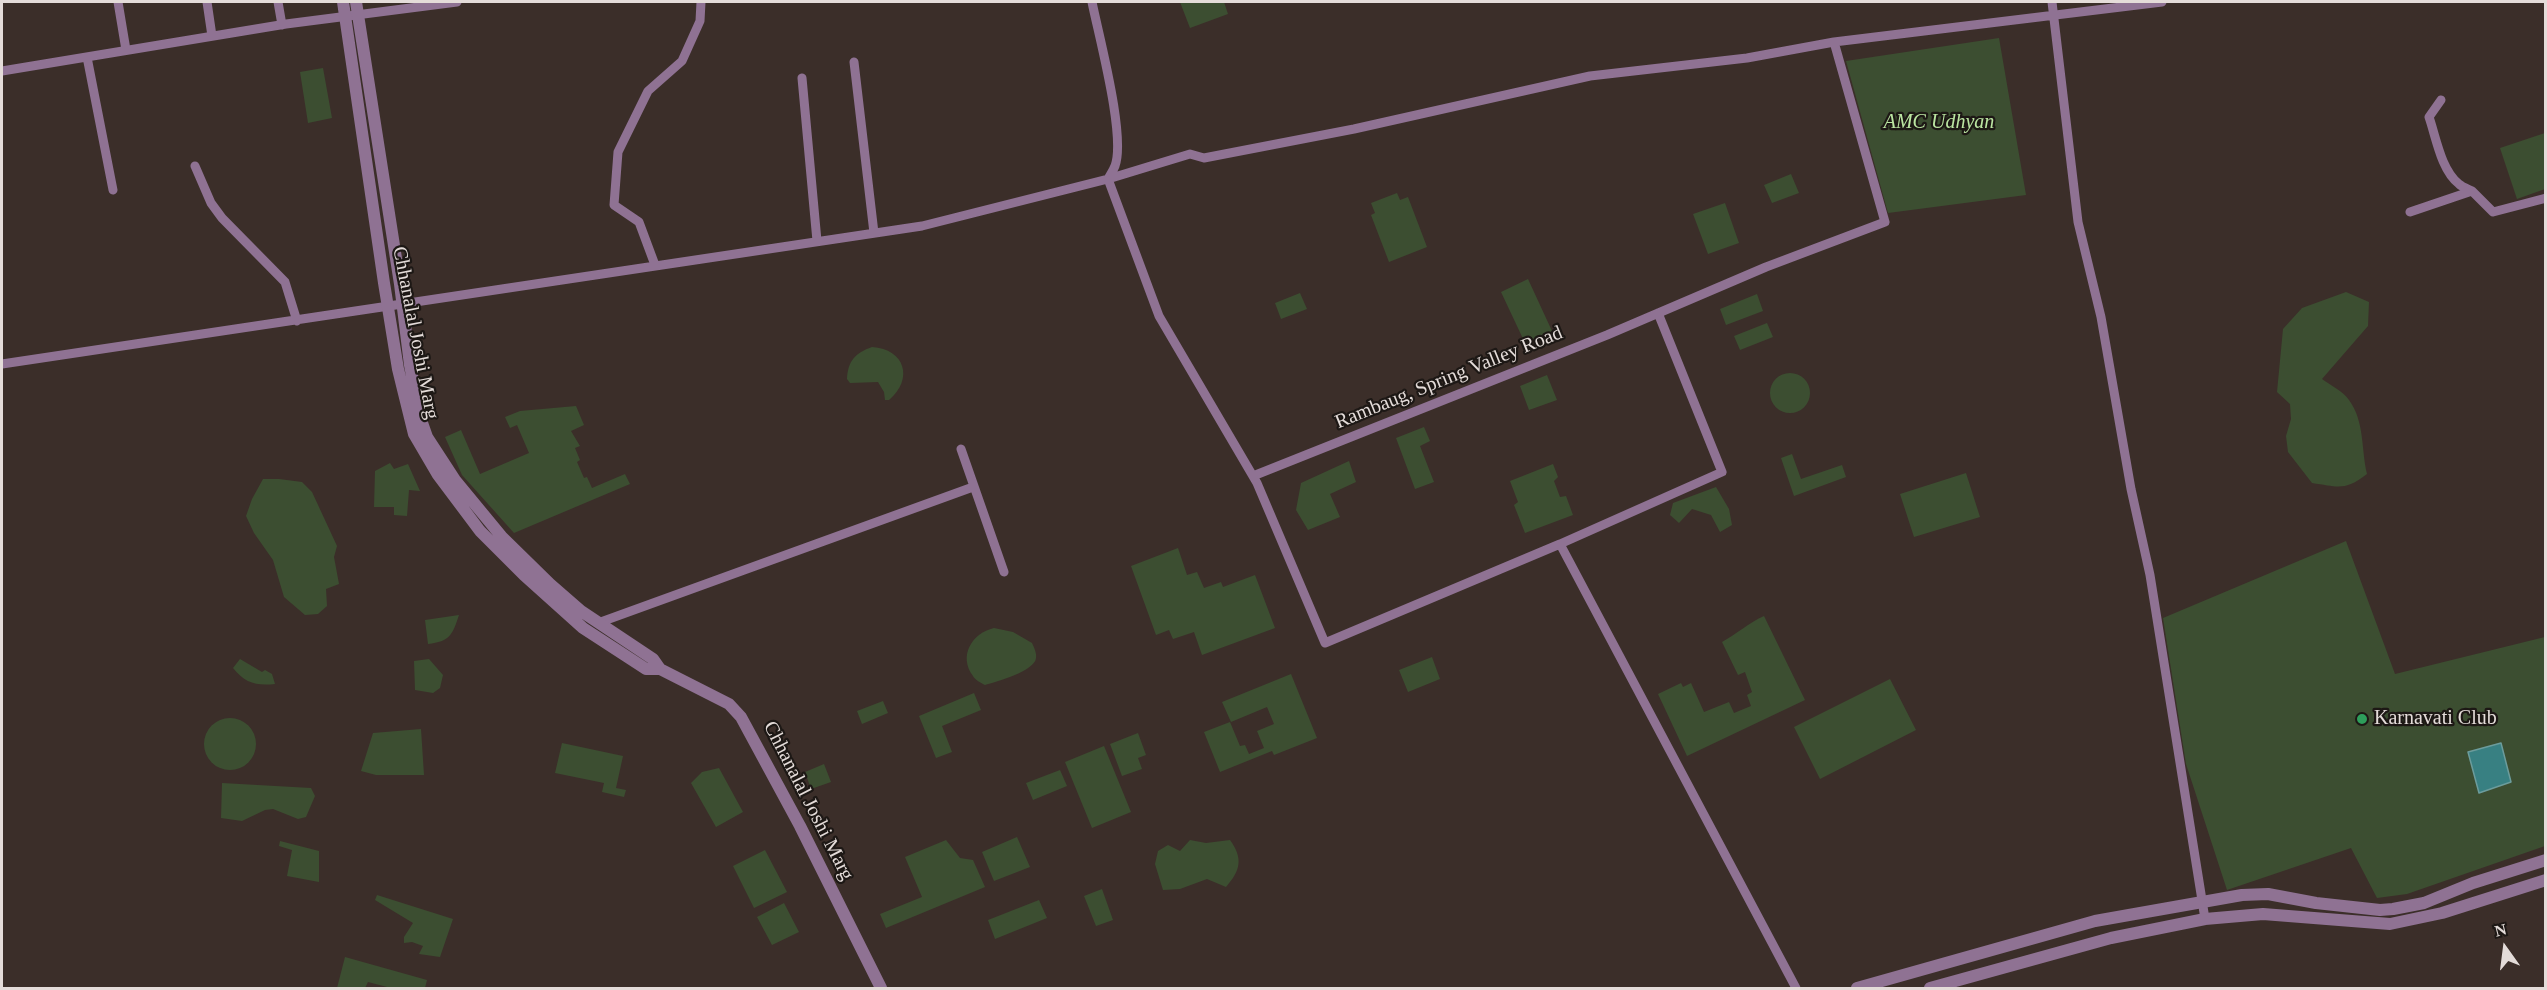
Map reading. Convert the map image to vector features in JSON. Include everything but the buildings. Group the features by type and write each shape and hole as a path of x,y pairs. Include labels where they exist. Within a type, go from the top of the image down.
{"street":[{"path":"118,2 126,50"},
{"path":"207,2 212,36"},
{"path":"278,2 282,25"},
{"name":"Chhanalal Joshi Marg","path":"343,2 351,17 402,305 422,439 502,537 550,584 598,623 653,659 660,669"},
{"name":"Chhanalal Joshi Marg","path":"356,2 351,17 388,308 402,387 438,476 480,531 524,575 584,628 646,669 660,669 729,704 747,724 881,988"},
{"path":"2,70 282,25 457,2"},
{"path":"655,265 639,222 614,205 618,152 648,91 682,61 700,21 700,2"},
{"path":"1092,2 1117,132 1115,167 1108,179"},
{"path":"2052,2 2078,222 2101,317 2131,489 2150,575 2205,919"},
{"path":"2,364 388,308 655,265 922,226 1108,179 1190,154 1204,158 1354,129 1590,76 1747,58 1834,42 2162,2"},
{"name":"Rambaug, Spring Valley Road","path":"1253,476 1658,313 1766,267 1884,222 1834,42"},
{"path":"87,57 113,190"},
{"path":"854,62 874,233"},
{"path":"802,78 817,241"},
{"path":"2441,100 2429,117 2447,168 2459,184 2472,191 2493,212 2546,198"},
{"path":"195,166 211,203 222,218 285,282 297,321"},
{"path":"1108,179 1159,316 1253,476 1325,643 1560,544 1722,472 1658,313"},
{"path":"2410,212 2472,191"},
{"path":"961,449 1004,572"},
{"path":"598,623 973,488"},
{"path":"1560,544 1796,988"},
{"path":"1857,988 2096,921 2242,895 2268,894 2316,903 2380,910 2393,909 2424,903 2473,883 2546,860"},
{"path":"1930,988 2111,938 2205,919 2263,914 2390,924 2442,913 2546,880"}],"green space":[{"path":"1180,2 1224,2 1228,14 1190,28"},
{"name":"AMC Udhyan","path":"1999,38 2026,195 1888,213 1846,61"},
{"path":"323,68 332,118 308,123 300,72"},
{"path":"2545,133 2545,189 2517,199 2500,148"},
{"path":"1791,174 1799,193 1772,203 1764,185"},
{"path":"1397,193 1400,200 1408,197 1427,247 1389,262 1371,215 1375,213 1371,203"},
{"path":"1725,203 1739,243 1708,254 1693,214"},
{"path":"1528,279 1552,331 1525,343 1501,292"},
{"path":"2346,292 2369,302 2368,326 2322,379 2343,394 2354,408 2360,426 2367,474 2353,483 2335,486 2312,483 2288,452 2286,436 2291,419 2290,404 2277,392 2283,329 2302,308"},
{"path":"1300,293 1307,309 1281,319 1275,303"},
{"path":"1757,294 1763,311 1726,325 1720,309"},
{"path":"1767,323 1773,337 1740,350 1734,336"},
{"path":"872,347 892,353 902,366 902,383 889,400 885,400 884,392 878,382 850,383 847,379 849,367 854,358"},
{"path":"1790,373 1804,379 1810,393 1804,407 1790,413 1776,407 1770,393 1776,379"},
{"path":"1547,375 1557,400 1529,410 1520,386"},
{"path":"576,406 584,425 571,431 580,446 575,448 580,460 577,462 584,478 587,477 592,488 625,474 630,484 514,533 462,475 445,437 461,430 480,474 529,453 517,425 510,428 505,417 520,411"},
{"path":"1424,427 1430,441 1420,446 1434,482 1415,489 1396,438"},
{"path":"1792,454 1801,479 1842,465 1846,477 1794,496 1781,458"},
{"path":"1349,461 1356,482 1330,494 1340,517 1308,530 1296,510 1301,483"},
{"path":"390,463 394,469 408,464 420,491 409,490 407,516 394,515 394,507 374,507 375,471"},
{"path":"1553,464 1558,477 1554,481 1560,497 1566,496 1573,515 1525,533 1514,505 1518,502 1510,481"},
{"path":"1966,473 1980,517 1914,537 1900,494"},
{"path":"263,479 302,482 312,492 337,546 334,557 339,584 326,589 327,606 318,614 305,615 284,597 273,560 254,533 246,516"},
{"path":"1716,487 1729,509 1732,525 1720,532 1711,515 1692,509 1679,523 1670,515 1673,503"},
{"name":"Karnavati Club","path":"2346,541 2395,674 2545,637 2545,846 2407,894 2377,898 2351,848 2227,890 2186,764 2163,618"},
{"path":"1178,548 1187,575 1197,572 1204,588 1221,582 1223,587 1255,575 1275,628 1202,655 1194,632 1173,639 1169,630 1156,635 1131,566"},
{"path":"459,615 446,639 428,644 425,620"},
{"path":"1764,616 1805,700 1687,756 1658,694 1681,683 1683,687 1691,683 1704,712 1729,702 1734,713 1751,706 1747,695 1752,692 1745,672 1738,675 1722,642"},
{"path":"994,628 1013,632 1032,643 1036,658 1034,663 1022,671 1006,679 985,685 975,679 969,668 967,653 979,635"},
{"path":"1432,657 1440,679 1408,692 1399,670"},
{"path":"240,659 262,672 265,670 272,674 275,684 257,684 242,677 233,668"},
{"path":"429,659 443,675 440,688 433,693 415,690 414,661"},
{"path":"1291,674 1317,738 1274,755 1272,751 1220,772 1204,732 1230,722 1240,746 1245,745 1249,754 1264,748 1257,731 1274,724 1267,707 1231,722 1222,702"},
{"path":"1890,679 1916,730 1820,779 1794,727"},
{"path":"974,693 981,710 942,726 952,752 936,758 919,716"},
{"path":"883,701 888,713 862,724 857,711"},
{"path":"230,718 240,720 248,726 254,734 256,744 254,754 248,762 240,768 230,770 220,768 212,762 206,754 204,744 206,734 212,726 220,720"},
{"path":"421,729 424,775 376,775 361,771 373,733"},
{"path":"1138,733 1146,755 1138,758 1142,769 1122,776 1110,744"},
{"path":"562,743 623,756 616,788 626,790 624,797 602,792 604,783 555,773"},
{"path":"1104,746 1131,812 1092,828 1065,762"},
{"path":"824,764 831,782 811,789 805,772"},
{"path":"719,768 743,812 716,827 691,783 702,772"},
{"path":"1060,770 1067,786 1033,800 1026,783"},
{"path":"222,783 311,788 315,796 306,817 298,819 273,809 265,810 242,821 221,818"},
{"path":"1017,837 1030,867 994,881 982,852"},
{"path":"946,840 960,858 973,860 985,887 886,928 880,914 922,897 905,857"},
{"path":"1190,840 1206,843 1230,840 1237,853 1238,864 1235,875 1226,887 1207,879 1180,889 1163,890 1155,864 1158,851 1168,845 1180,851"},
{"path":"280,841 319,851 319,882 287,876 292,850 279,846"},
{"path":"765,850 787,892 754,908 733,866"},
{"path":"1102,889 1113,920 1096,926 1084,896"},
{"path":"377,895 453,919 440,957 419,954 423,946 412,942 404,943 404,937 413,923 375,900"},
{"path":"1039,900 1047,918 995,939 988,920"},
{"path":"784,903 799,932 772,945 757,917"},
{"path":"345,957 427,980 425,988 391,988 368,982 365,988 337,988"}],"water":[{"path":"2501,743 2511,782 2479,793 2468,752"}],"place":[{"name":"Karnavati Club","path":"2362,719"}]}
